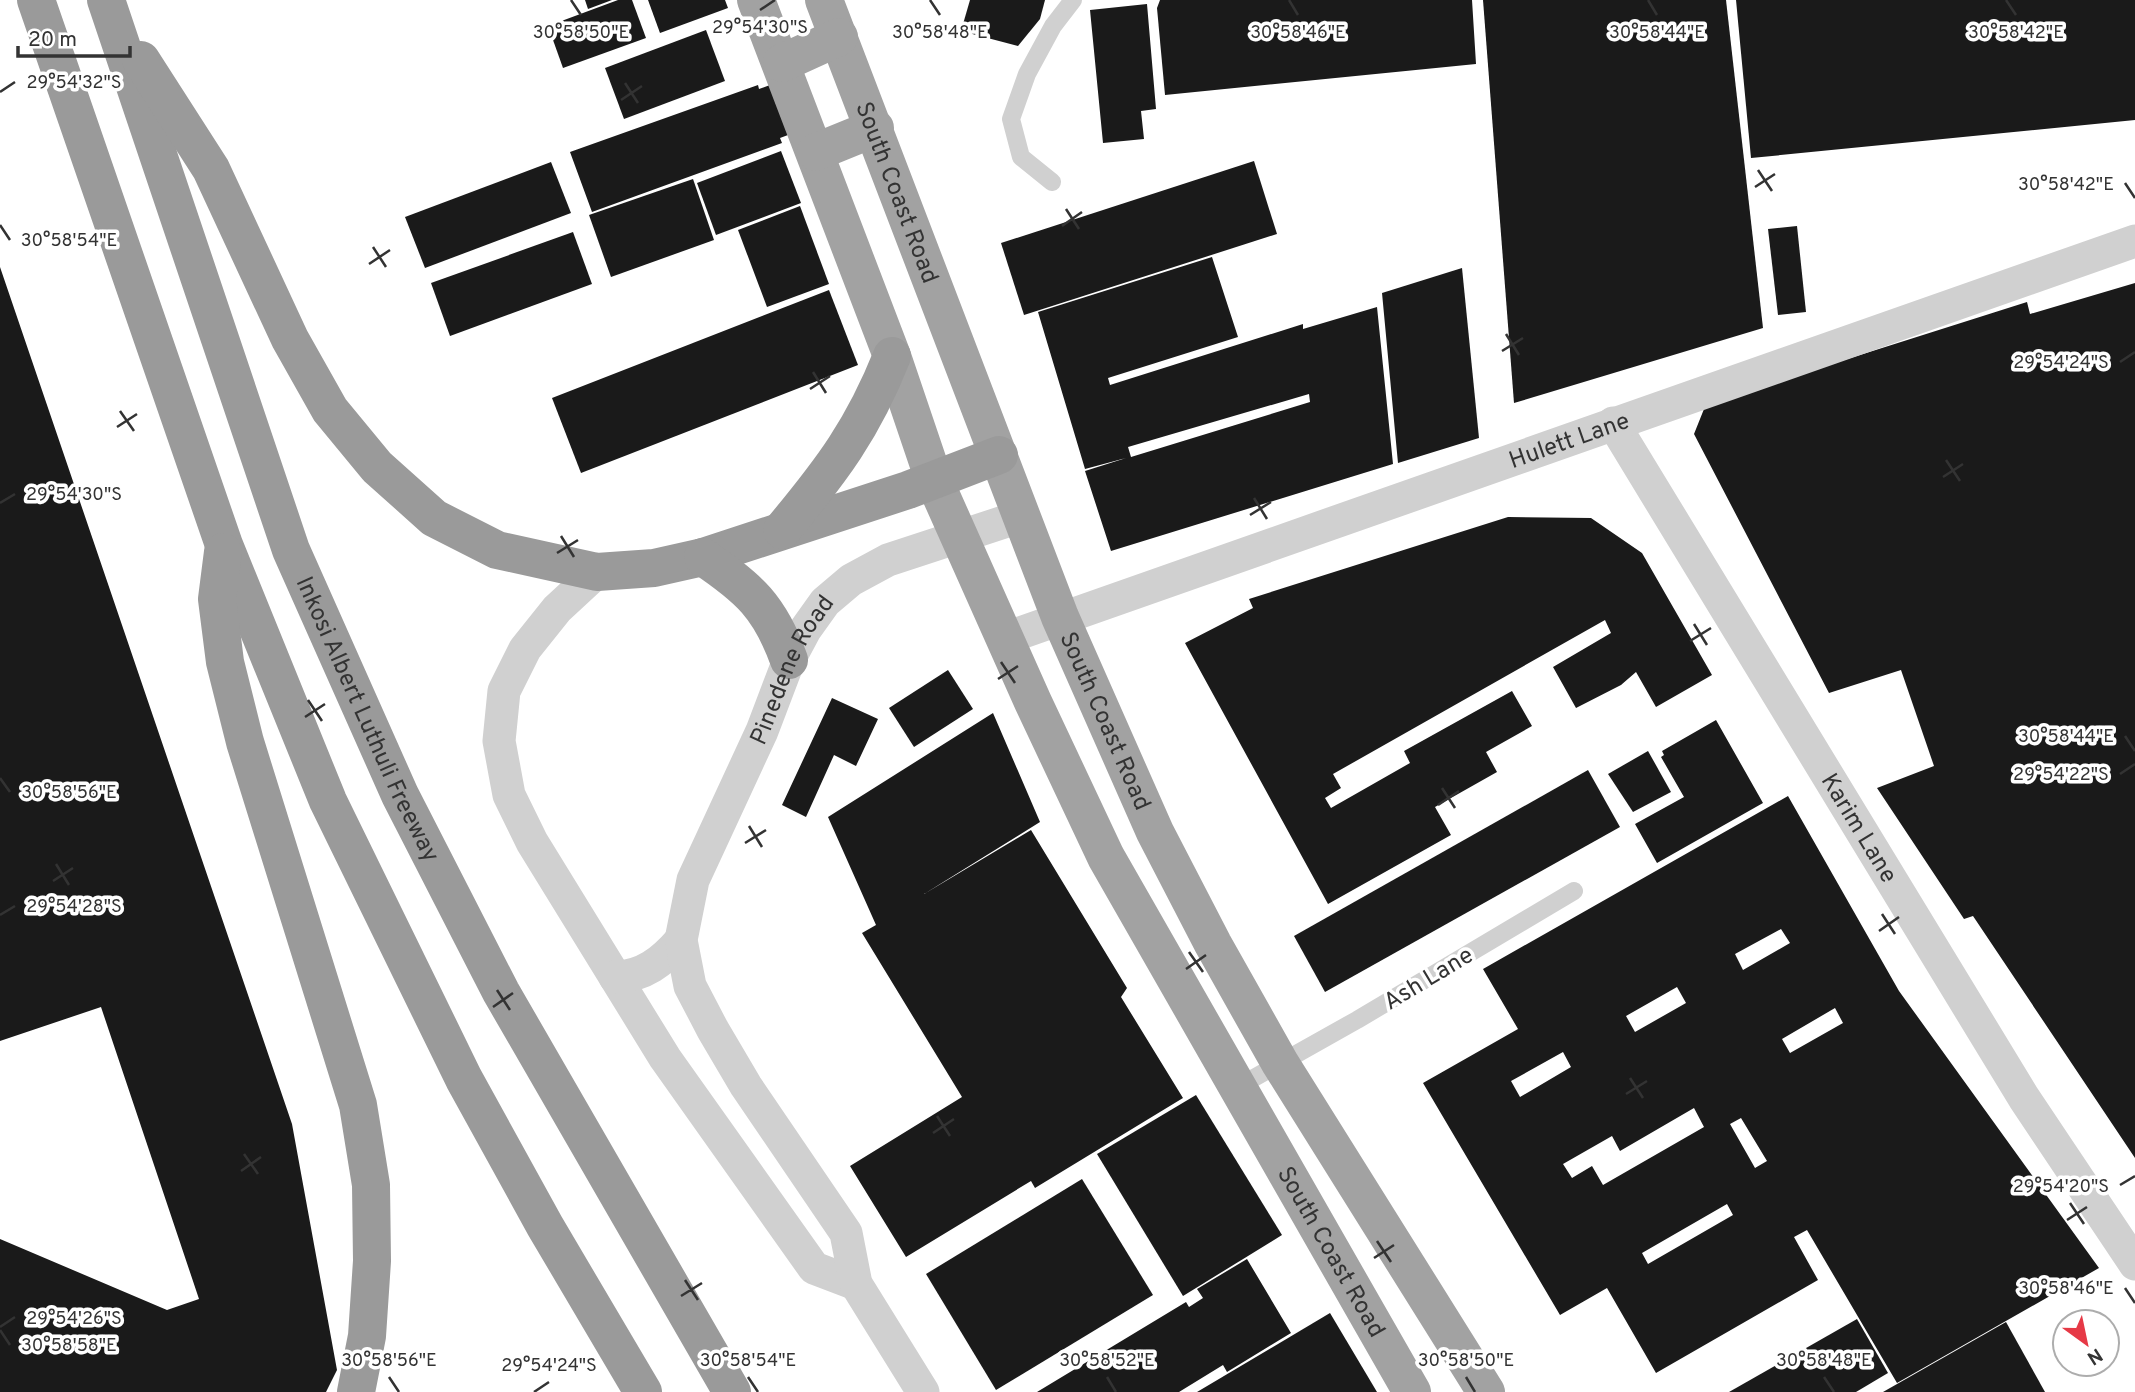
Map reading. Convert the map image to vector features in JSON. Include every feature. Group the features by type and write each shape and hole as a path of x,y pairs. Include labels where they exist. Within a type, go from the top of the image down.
{"highway":[{"path":"36,0 224,545 328,801 464,1079 545,1226 643,1392"},
{"name":"South Coast Road","path":"756,0 892,356 934,480 1003,639 1106,857 1412,1392"},
{"name":"South Coast Road","path":"824,0 1060,617 1156,832 1213,944 1280,1063 1486,1392"},
{"path":"109,8 211,169 290,339 330,410 377,467 434,519 497,550 597,572 653,568 702,556 782,530 934,480 999,455"},
{"name":"Inkosi Albert Luthuli Freeway","path":"109,8 291,550 400,795 500,992 732,1392"},
{"path":"782,63 839,37"},
{"path":"816,152 875,128"},
{"path":"782,530 853,440 874,402 892,356"},
{"path":"224,545 217,599 225,662 245,742 358,1105 371,1185 372,1261 367,1336 356,1392"},
{"path":"702,556 742,583 762,604 778,627 789,660"},
{"path":"1106,857 1156,832"},
{"path":"1380,1336 1432,1305"}],"street":[{"name":"Hulett Lane","path":"1003,639 2135,241"},
{"name":"Karim Lane","path":"1613,423 2024,1098 2135,1264"},
{"name":"Pinedene Road","path":"923,1392 856,1284 846,1233 746,1086 713,1030 690,986 681,940 692,880 762,731 789,660 805,630 825,602 851,580 888,560 959,539 1022,516"},
{"path":"597,572 556,609 525,649 504,691 499,741 509,795 532,842 665,1058 814,1268 856,1284"},
{"path":"615,977 628,977 644,972 661,961 681,940"}],"lane":[{"path":"1052,181 1021,157 1011,119 1027,74 1053,26 1073,0"},
{"name":"Ash Lane","path":"1236,1088 1574,891"}],"building":[{"path":"585,0 612,0 588,9"},
{"path":"618,0 632,0 646,38 563,68 548,26"},
{"path":"648,0 725,0 728,8 660,33"},
{"path":"970,0 1045,0 1040,19 1018,46 961,31"},
{"path":"1160,0 1472,0 1476,64 1165,95 1157,8"},
{"path":"1483,0 1726,0 1763,328 1514,403"},
{"path":"1736,0 2135,0 2135,120 1751,158"},
{"path":"1147,4 1156,109 1141,111 1144,139 1103,143 1090,10"},
{"path":"706,30 725,81 624,119 605,68"},
{"path":"778,82 796,132 780,138 782,143 592,212 570,152 758,85 759,89"},
{"path":"781,151 801,203 716,235 697,183"},
{"path":"1254,161 1277,234 1024,315 1001,243"},
{"path":"551,162 571,213 425,268 405,217"},
{"path":"693,179 714,240 611,277 589,215"},
{"path":"800,206 829,284 767,307 738,230"},
{"path":"1797,226 1806,312 1778,315 1768,229"},
{"path":"573,232 592,284 450,336 431,283"},
{"path":"1212,257 1238,337 1108,378 1110,385 1303,324 1303,329 1377,307 1393,464 1111,551 1085,471 1126,458 1085,469 1038,312","holes":["1309,394 1310,402 1131,457 1128,447"]},
{"path":"0,267 292,1124 337,1370 326,1392 0,1392 0,1239 167,1310 199,1299 101,1007 0,1041"},
{"path":"1462,268 1479,438 1398,463 1382,293"},
{"path":"2135,283 2135,1158 1973,916 1964,919 1877,788 1934,766 1901,670 1829,693 1694,434 1706,404 2027,302 2030,314"},
{"path":"829,290 858,365 581,473 552,398"},
{"path":"1508,517 1591,518 1642,553 1712,675 1656,707 1636,672 1621,685 1576,708 1553,667 1611,633 1605,620 1333,774 1341,788 1325,798 1331,808 1410,763 1404,751 1512,691 1532,726 1486,752 1497,772 1435,807 1451,835 1328,904 1185,643 1253,608 1249,599"},
{"path":"948,670 973,709 914,747 889,708"},
{"path":"832,698 878,719 856,766 834,755 806,817 782,805"},
{"path":"993,713 1040,822 924,894 1031,830 1127,988 1121,997 1183,1098 1035,1188 1031,1181 906,1257 850,1166 962,1097 862,933 876,925 828,817"},
{"path":"1716,720 1763,803 1657,863 1635,824 1684,797 1661,757 1664,755 1662,751"},
{"path":"1648,751 1671,792 1633,812 1608,774"},
{"path":"1588,770 1620,827 1325,992 1294,936"},
{"path":"1788,796 1899,991 2099,1268 1897,1383 1807,1230 1794,1237 1818,1280 1656,1373 1607,1288 1560,1315 1423,1083 1518,1029 1483,969","holes":["1781,929 1790,943 1743,970 1735,954","1677,987 1686,1003 1635,1032 1626,1016","1835,1008 1843,1023 1790,1053 1782,1039","1563,1052 1571,1067 1520,1097 1511,1081","1694,1108 1704,1127 1603,1185 1592,1166 1572,1178 1563,1164 1612,1136 1620,1151","1741,1118 1767,1161 1755,1168 1730,1124","1727,1204 1733,1215 1648,1264 1642,1253"]},
{"path":"1196,1095 1282,1235 1183,1296 1097,1154"},
{"path":"1082,1179 1153,1295 996,1390 926,1274"},
{"path":"1247,1259 1291,1333 1227,1372 1223,1365 1179,1392 1037,1392 1186,1302 1189,1307 1203,1298 1197,1289"},
{"path":"1330,1313 1377,1392 1197,1392"},
{"path":"1857,1319 1888,1373 1856,1392 1729,1392"},
{"path":"2006,1322 2045,1392 1883,1392"}]}
